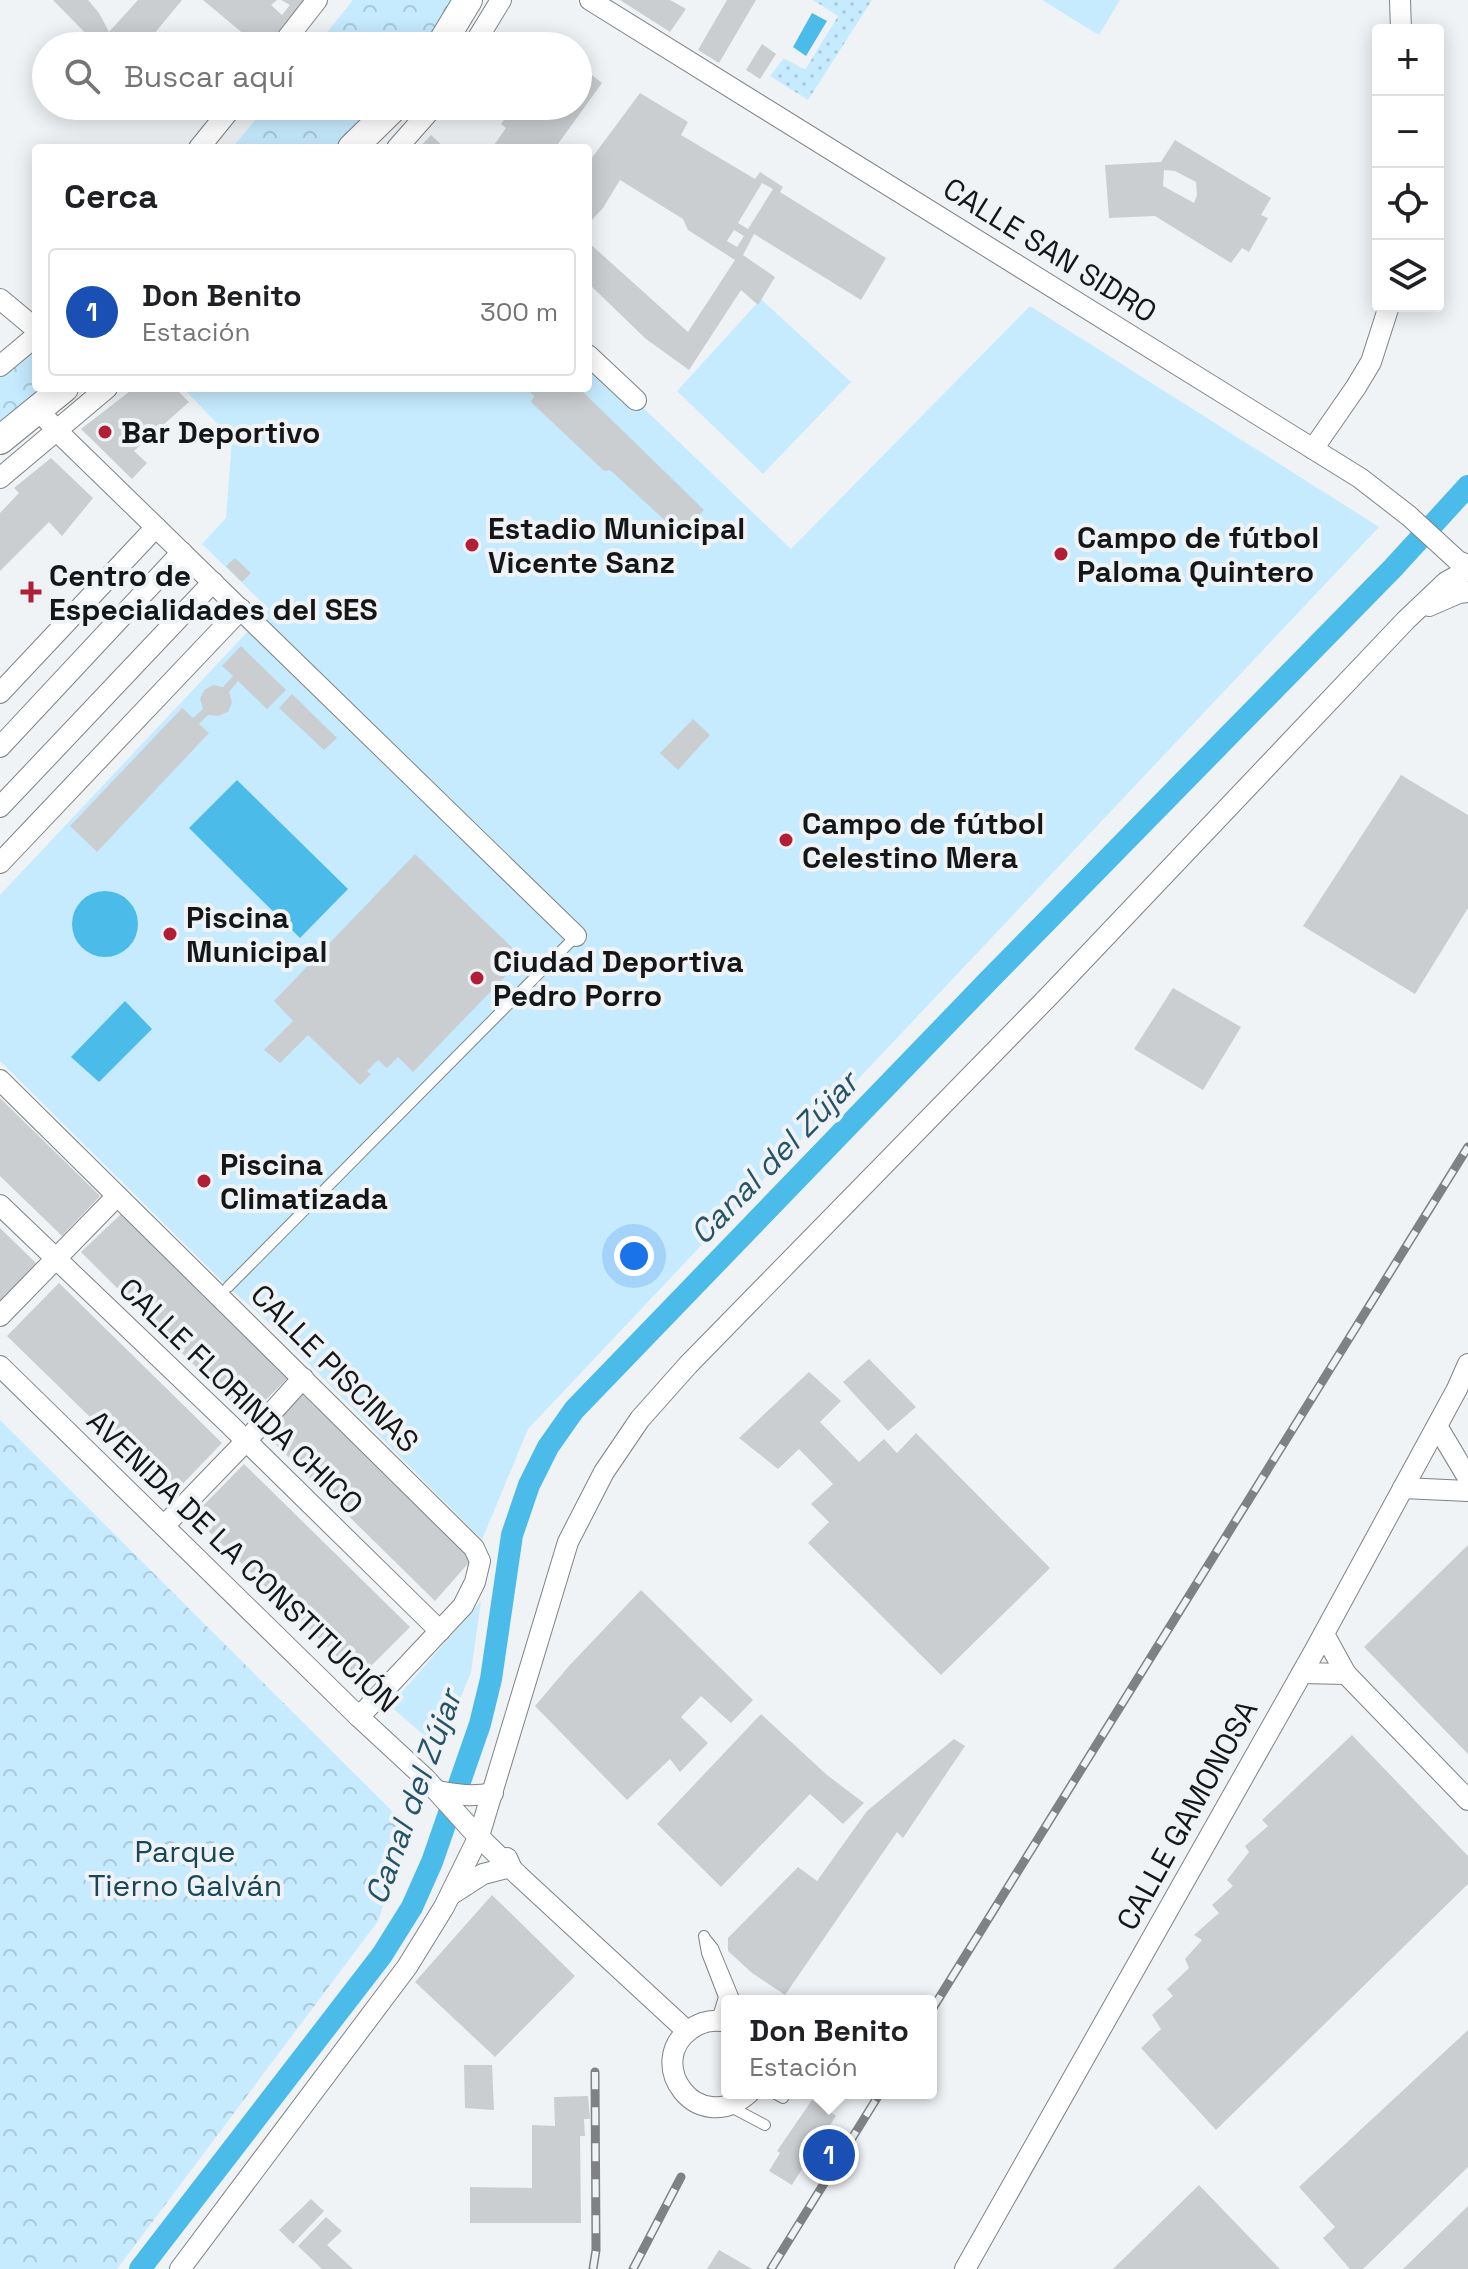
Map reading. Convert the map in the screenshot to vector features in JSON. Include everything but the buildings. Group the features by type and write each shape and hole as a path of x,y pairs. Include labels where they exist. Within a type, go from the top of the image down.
{"main road":[{"path":"449,32 468,0"},
{"path":"356,144 381,120"},
{"path":"0,440 47,420 62,392"}],"street":[{"path":"292,32 317,0"},
{"path":"482,32 501,0"},
{"name":"CALLE SAN SIDRO","path":"590,0 1360,478 1468,567"},
{"path":"1400,0 1401,24"},
{"path":"202,144 222,120"},
{"path":"401,144 422,120"},
{"path":"0,299 32,326"},
{"path":"1313,449 1371,362 1387,312"},
{"path":"0,366 32,339"},
{"path":"592,359 636,400"},
{"path":"0,478 47,420 100,392"},
{"path":"47,420 576,936"},
{"path":"0,693 156,527"},
{"path":"1446,582 1443,546 1468,547"},
{"path":"0,747 182,552"},
{"path":"180,2269 428,1935 449,1896 480,1816 568,1542 604,1472 640,1419 688,1365 1050,995 1415,612 1446,582 1468,567"},
{"path":"0,807 213,582"},
{"path":"1415,612 1468,592"},
{"path":"0,863 241,609"},
{"name":"CALLE PISCINAS","path":"0,1080 474,1548 480,1561 475,1582 463,1606 359,1717"},
{"path":"0,1316 117,1196"},
{"name":"CALLE FLORINDA CHICO","path":"0,1205 440,1631"},
{"name":"CALLE GAMONOSA","path":"965,2269 1324,1634 1463,1382 1468,1364"},
{"name":"AVENIDA DE LA CONSTITUCIÓN","path":"0,1366 359,1717 434,1787 480,1816 511,1867 687,2031"},
{"path":"164,1526 303,1378"},
{"path":"1437,1426 1468,1478"},
{"path":"1403,1488 1468,1491"},
{"path":"1324,1634 1346,1674 1468,1800"},
{"path":"1302,1673 1346,1674"},
{"path":"434,1787 462,1796 480,1816"},
{"path":"449,1896 483,1874 511,1867"},
{"path":"721,2021 701,2023 687,2031 677,2044 673,2060 674,2076 681,2090 693,2102 708,2107 729,2106 742,2099"}],"lane":[{"path":"228,1287 576,936"},
{"path":"723,1995 707,1953 704,1936 713,1948 733,1995"},
{"path":"729,2106 765,2125"}],"green space":[{"path":"353,0 468,0 449,32 327,32"},
{"path":"813,0 872,0 808,100 770,76 784,58 805,70 838,16"},
{"path":"1042,0 1120,0 1099,35"},
{"path":"255,120 381,120 356,144 235,144"},
{"path":"761,299 851,382 763,474 677,391"},
{"name":"Ciudad Deportiva Pedro Porro","path":"1030,306 1379,527 528,1429 482,1540 264,1318 228,1287 0,1061 0,895 269,609 202,544 226,518 232,439 187,392 592,392 592,359 791,549"},
{"path":"32,348 32,392 59,392 0,440 0,376"},
{"name":"Parque Tierno Galván","path":"0,1420 409,1828 378,1921 117,2269 0,2269"},
{"path":"481,1601 471,1672 440,1749 390,1706"}],"water":[{"path":"812,13 827,21 806,56 793,47"},
{"path":"237,780 348,889 300,938 189,828"},
{"path":"105,891 118,894 128,901 135,911 138,924 135,937 128,947 118,954 105,957 92,954 82,947 75,937 72,924 75,911 82,901 92,894"},
{"path":"125,1001 152,1029 99,1082 71,1057"}],"waterway":[{"name":"Canal del Zújar","path":"140,2269 382,1955 412,1907 432,1862 480,1724 491,1679 512,1535 529,1485 548,1447 574,1410 1393,568 1468,486"}],"railway":[{"path":"937,2001 1468,1147"},
{"path":"593,2269 596,2250 595,2072"},
{"path":"771,2269 876,2099"},
{"path":"633,2269 681,2177"}],"place":[{"name":"Bar Deportivo","path":"105,432"},
{"name":"Estadio Municipal Vicente Sanz","path":"472,545"},
{"name":"Campo de fútbol Paloma Quintero","path":"1061,554"},
{"name":"Centro de Especialidades del SES","path":"31,592"},
{"name":"Campo de fútbol Celestino Mera","path":"786,840"},
{"name":"Piscina Municipal","path":"170,934"},
{"name":"Ciudad Deportiva Pedro Porro","path":"477,978"},
{"name":"Piscina Climatizada","path":"204,1181"},
{"name":"Don Benito","path":"829,2155"}]}
